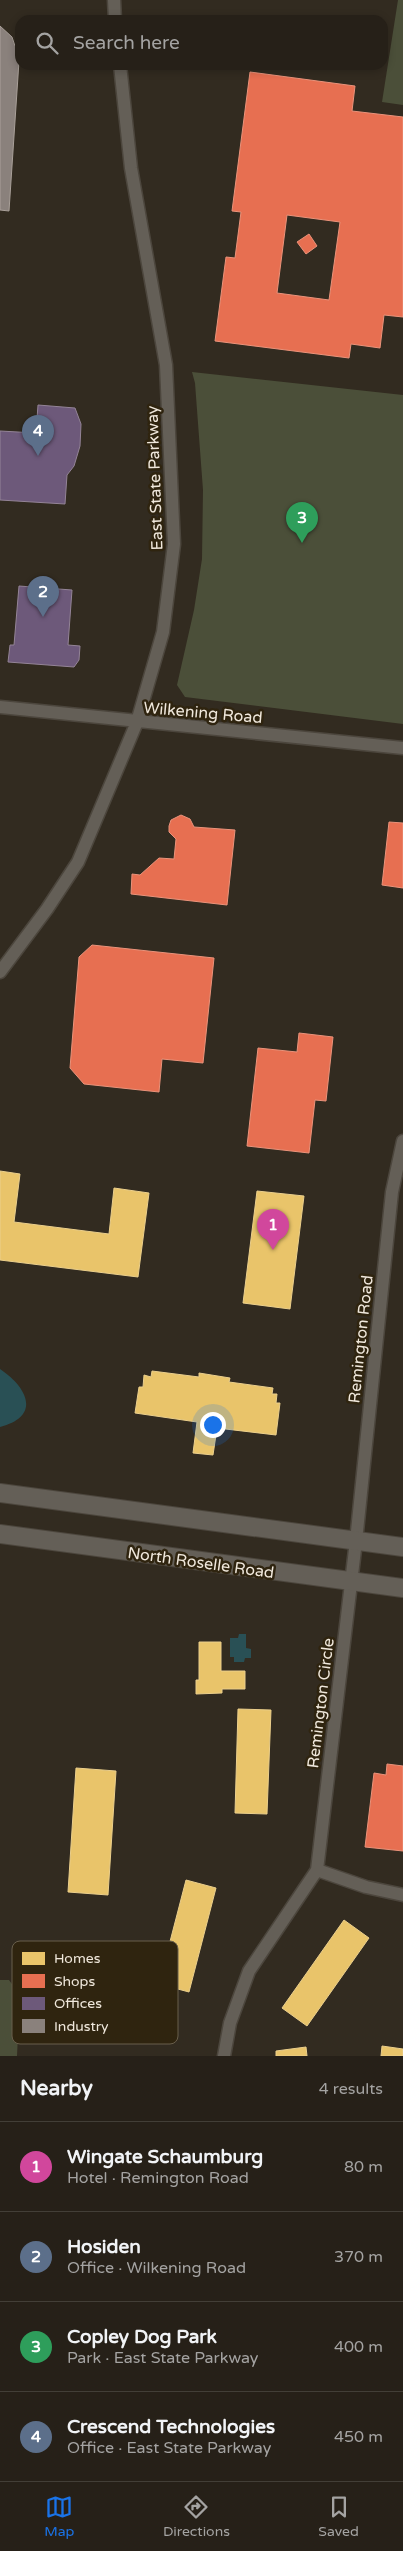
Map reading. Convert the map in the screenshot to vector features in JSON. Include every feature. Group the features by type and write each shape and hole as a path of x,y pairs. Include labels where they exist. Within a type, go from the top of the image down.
{"main road":[{"path":"0,1493 403,1547"},
{"name":"North Roselle Road","path":"0,1534 403,1588"}],"street":[{"path":"114,0 115,15"},
{"name":"East State Parkway","path":"0,972 47,909 78,862 137,722 163,632 174,544 166,365 131,168 121,70"},
{"name":"Wilkening Road","path":"0,707 403,748"},
{"name":"Remington Road","path":"356,1541 392,1192 403,1141"},
{"name":"Remington Circle","path":"224,2056 230,2023 249,1971 317,1870 356,1541"},
{"path":"317,1870 366,1887 403,1895"}],"green space":[{"path":"398,0 403,0 403,105 382,102"},
{"path":"192,372 403,395 403,724 185,697 177,685 194,610 202,559 203,490 195,383"},
{"path":"0,1980 9,1980 12,1984 12,2044 18,2044 17,2056 0,2056"}],"water":[{"path":"0,1369 23,1392 26,1409 22,1416 0,1427"},
{"path":"239,1634 246,1634 246,1648 251,1649 251,1658 245,1658 244,1662 234,1662 234,1657 230,1657 230,1638 238,1638"}],"building: Homes":[{"path":"0,1171 20,1174 14,1222 109,1234 114,1188 149,1193 138,1277 0,1260"},
{"path":"257,1191 304,1196 290,1309 243,1303"},
{"path":"152,1371 199,1377 199,1373 230,1378 229,1382 273,1388 272,1394 277,1394 276,1403 280,1403 276,1435 217,1428 213,1455 193,1453 197,1422 135,1413 139,1387 143,1387 144,1375 151,1377"},
{"path":"199,1642 221,1642 221,1671 245,1671 245,1689 222,1689 222,1693 196,1694 196,1680 199,1680"},
{"path":"238,1709 271,1710 267,1814 235,1813"},
{"path":"76,1768 116,1771 108,1895 68,1892"},
{"path":"186,1880 216,1888 189,1992 178,1989 178,1941 170,1941"},
{"path":"344,1920 369,1938 307,2026 282,2008"},
{"path":"382,2046 403,2049 403,2056 381,2056"},
{"path":"306,2047 307,2056 276,2056 276,2051"}],"building: Shops":[{"path":"250,72 355,86 352,111 403,117 403,317 384,315 380,348 351,344 349,358 215,341 226,257 235,258 241,212 232,211","holes":["287,215 340,222 329,300 277,293"]},
{"path":"309,234 317,246 306,254 297,242"},
{"path":"181,815 190,819 194,827 235,830 227,905 131,894 132,874 140,875 159,858 174,859 176,839 169,832 169,826 171,820"},
{"path":"389,822 403,823 403,888 382,885"},
{"path":"92,945 214,958 203,1063 162,1059 159,1092 84,1084 70,1068 79,957"},
{"path":"299,1033 333,1037 326,1101 315,1100 309,1153 247,1146 258,1048 297,1052"},
{"path":"387,1764 403,1766 403,1851 365,1847 374,1773 386,1775"}],"building: Offices":[{"path":"38,405 75,408 81,424 80,446 74,466 67,475 65,504 0,500 0,431 36,433"},
{"path":"19,586 72,590 68,645 80,646 79,660 74,667 8,662 10,645 14,645"}],"building: Industry":[{"path":"0,26 12,37 15,46 15,70 18,70 9,211 0,210"}],"place":[{"name":"Crescend Technologies","path":"38,456"},
{"name":"Copley Dog Park","path":"302,543"},
{"name":"Hosiden","path":"43,617"},
{"name":"Wingate Schaumburg","path":"273,1250"}]}
